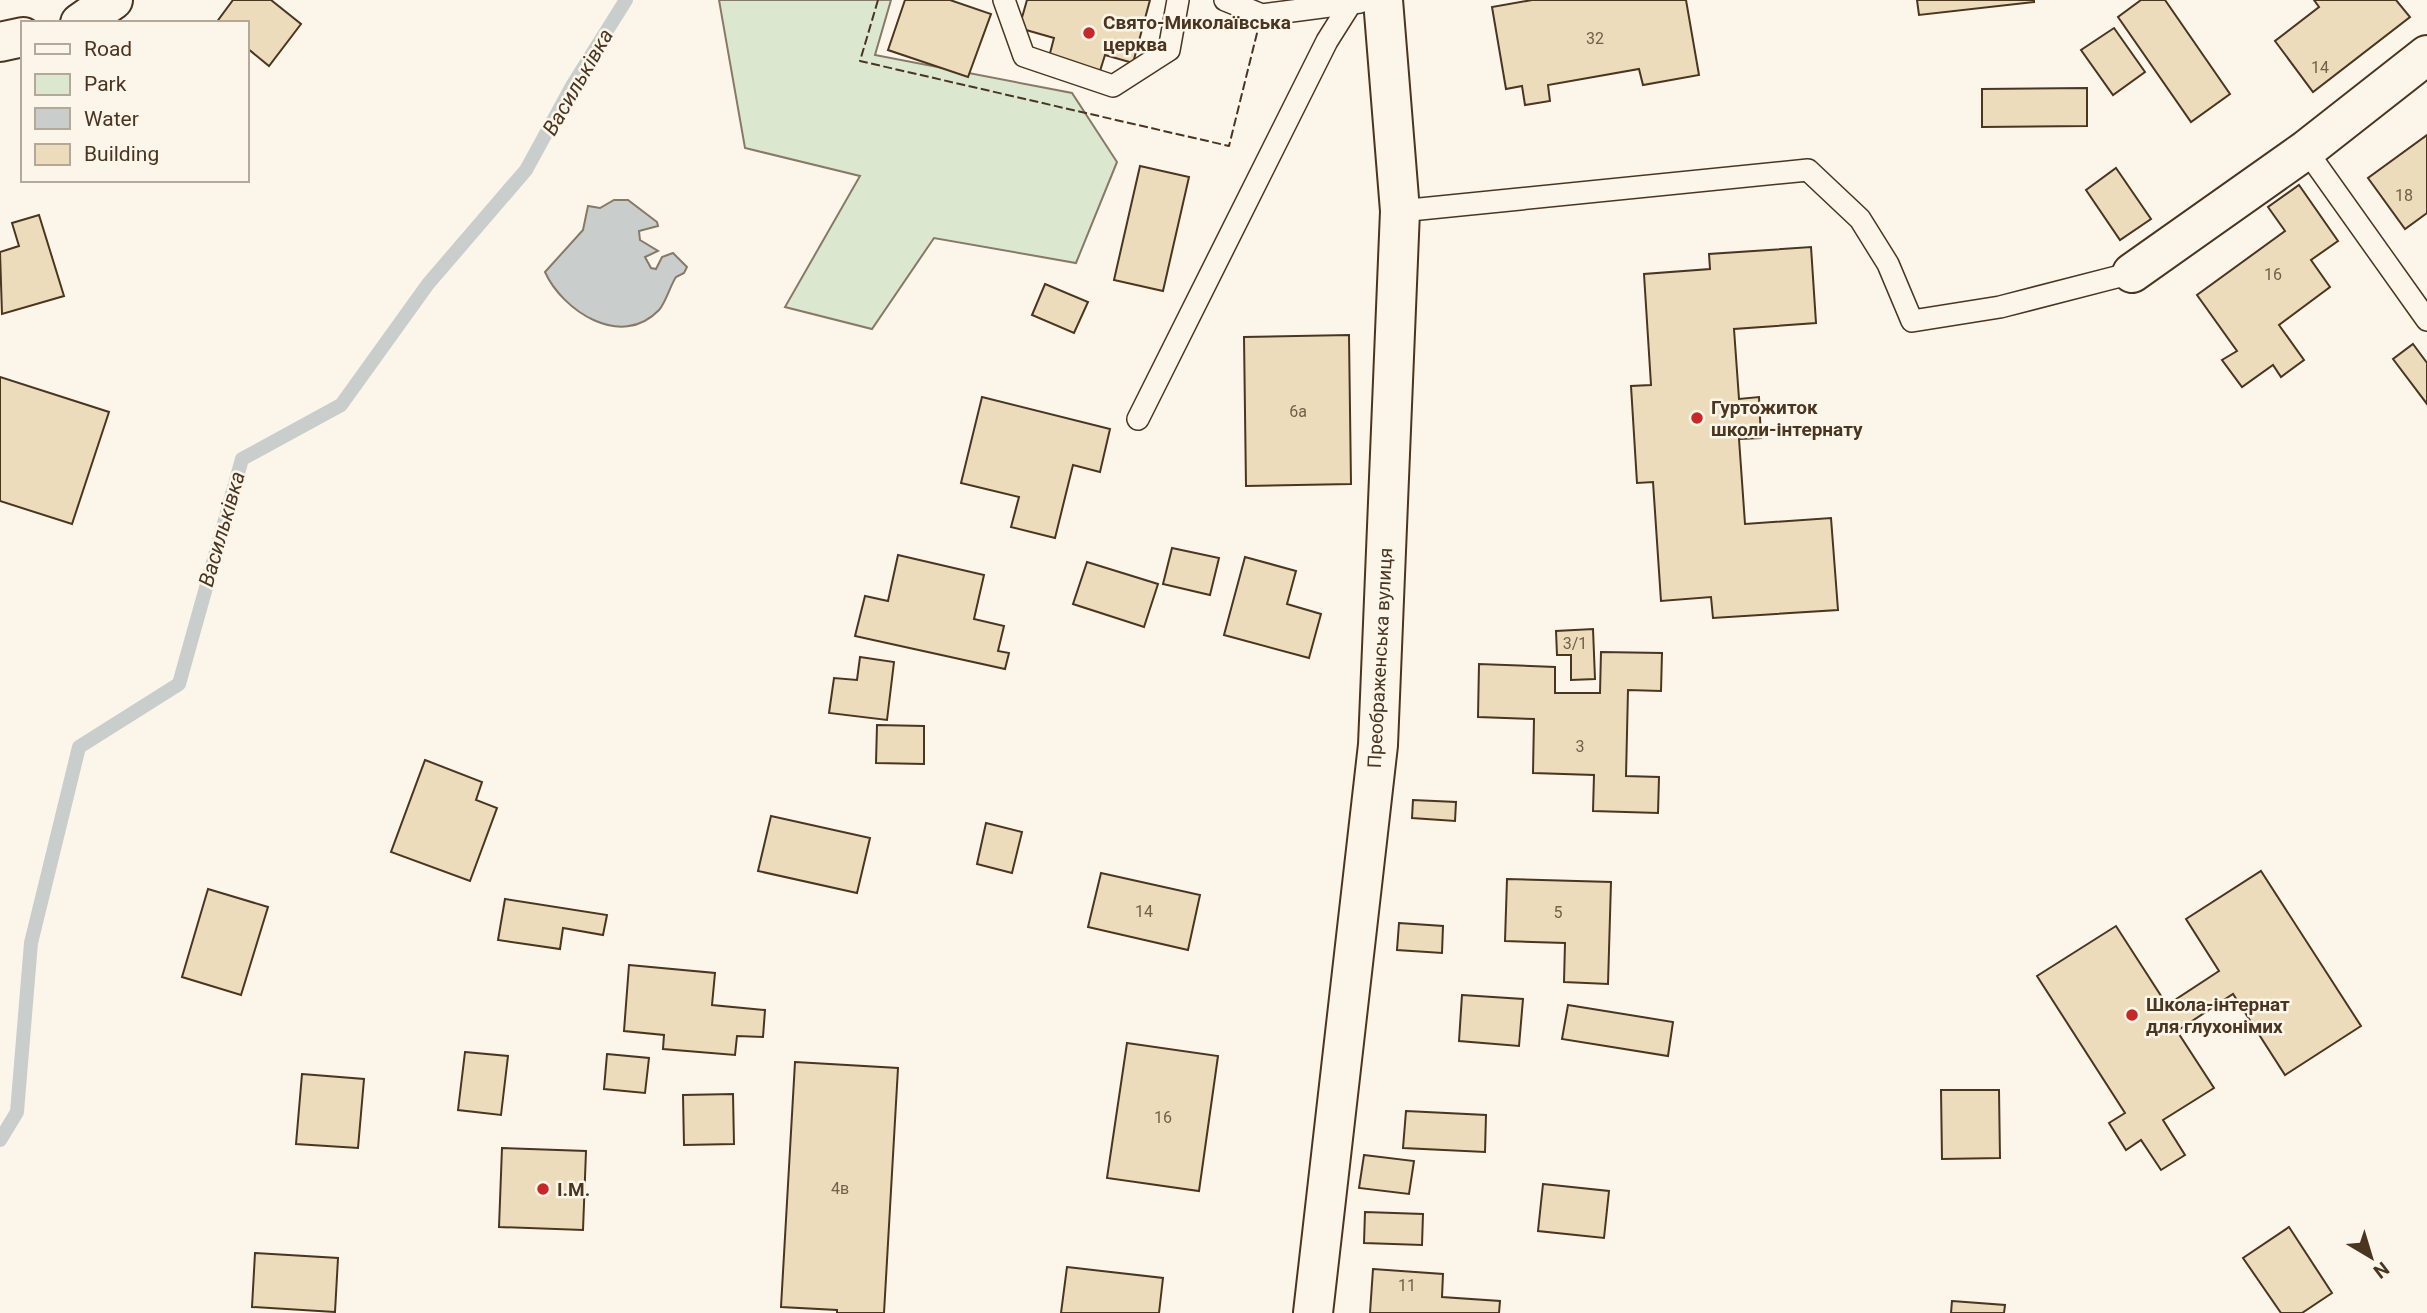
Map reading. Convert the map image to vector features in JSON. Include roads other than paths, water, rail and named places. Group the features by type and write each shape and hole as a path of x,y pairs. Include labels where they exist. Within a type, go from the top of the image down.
{"street":[{"path":"83,21 113,0"},
{"name":"Преображенська вулиця","path":"1313,1313 1378,745 1400,211 1367,2"},
{"path":"0,42 21,37"},
{"path":"2132,273 2306,150 2427,55"}],"lane":[{"path":"1004,0 1024,56 1113,86 1169,50 1178,0"},
{"path":"1225,0 1262,15 1376,0"},
{"path":"1138,419 1326,41 1367,2"},
{"path":"2306,150 2427,320"},
{"path":"1400,211 1808,170 1860,219 1888,264 1912,321 2000,307 2132,273"}],"water":[{"path":"614,200 628,200 657,222 658,226 639,231 640,240 658,251 645,257 651,268 656,269 662,257 673,253 687,267 684,273 676,277 659,310 644,321 628,326 611,326 579,311 565,300 545,272 583,230 588,206 600,208"}],"waterway":[{"name":"Васильківка","path":"0,1140 17,1112 31,943 79,747 179,684 242,459 341,405 428,284 526,170 572,86 626,0"}],"place":[{"name":"Свято-Миколаївська церква","path":"1089,33"},
{"name":"Гуртожиток школи-інтернату","path":"1697,418"},
{"name":"Школа-інтернат для глухонімих","path":"2132,1015"},
{"name":"І.М.","path":"543,1189"}]}
